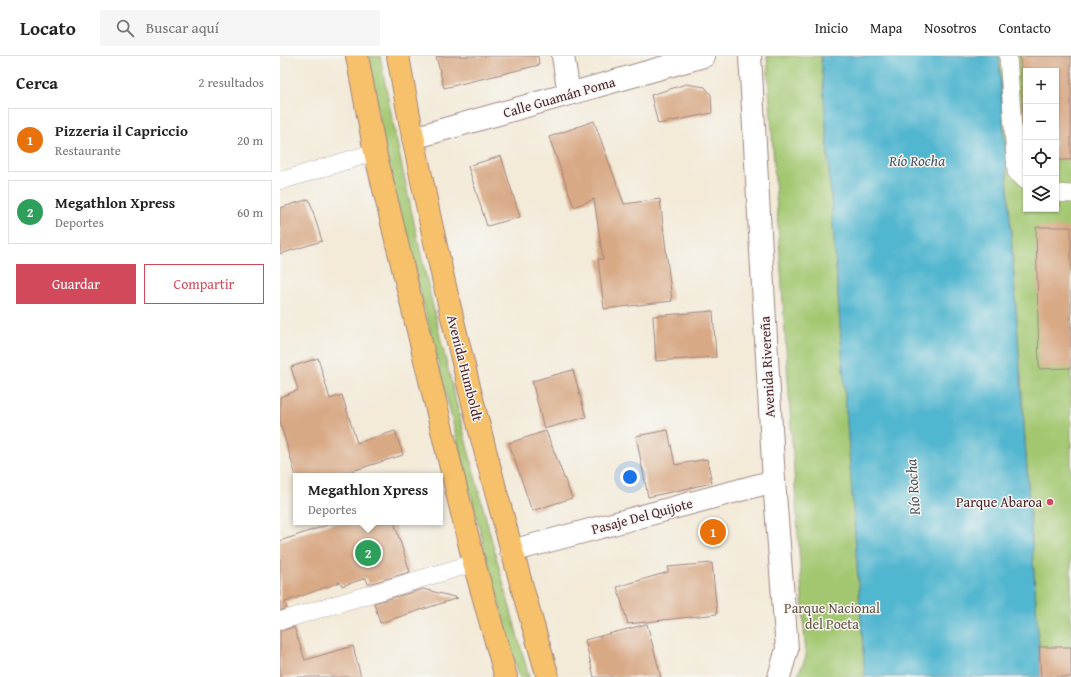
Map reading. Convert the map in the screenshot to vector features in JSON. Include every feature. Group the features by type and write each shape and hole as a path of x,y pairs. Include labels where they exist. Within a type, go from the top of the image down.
{"main road":[{"path":"357,56 375,152 474,563 506,677"},
{"name":"Avenida Humboldt","path":"398,56 413,138 449,305 511,551 548,677"}],"street":[{"path":"563,56 569,94"},
{"name":"Calle Guamán Poma","path":"413,138 704,56"},
{"name":"Avenida Rivereña","path":"750,56 774,480 787,649 779,677"},
{"name":"Pasaje Del Quijote","path":"511,551 774,480"}],"lane":[{"path":"1008,56 1016,172 1023,179"},
{"path":"280,181 375,152"},
{"path":"1059,193 1071,194"},
{"path":"280,621 474,563"}],"green space":[{"path":"368,56 380,56 395,134 429,290 467,446 529,677 519,677 487,559 387,160"},
{"name":"Parque Nacional del Poeta","path":"767,56 821,56 865,677 797,677 806,657"},
{"name":"Parque Abaroa","path":"999,56 1071,56 1071,677 1041,677"}],"water":[{"name":"Río Rocha","path":"821,56 999,56 1041,677 865,677"}],"building":[{"path":"436,56 538,56 539,65 444,88"},
{"path":"1020,56 1071,56 1071,160 1059,160 1059,68 1023,68 1023,119"},
{"path":"686,84 705,87 711,95 712,113 658,124 651,95"},
{"path":"594,121 624,204 660,199 672,301 604,309 598,259 603,259 594,199 574,207 549,137"},
{"path":"501,156 520,217 487,226 468,166"},
{"path":"309,199 322,241 280,254 280,208"},
{"path":"1036,227 1071,227 1071,368 1039,369"},
{"path":"713,311 716,357 656,361 653,316"},
{"path":"318,358 330,399 342,395 357,443 395,431 403,455 346,473 295,473 280,422 280,397 298,390 291,367"},
{"path":"573,370 586,417 544,429 532,381"},
{"path":"668,430 675,465 707,459 712,483 648,497 636,436"},
{"path":"546,431 572,498 532,511 509,443"},
{"path":"327,525 395,525 410,572 368,584 366,578 342,586 340,582 285,602 287,608 280,611 280,541"},
{"path":"712,563 717,614 628,624 617,587 668,572 668,567"},
{"path":"423,589 458,598 380,623 374,603"},
{"path":"647,624 661,677 594,677 585,640"},
{"path":"294,627 305,660 353,646 361,677 280,677 280,631"},
{"path":"1039,647 1071,647 1071,677 1041,677"}],"place":[{"name":"Parque Abaroa","path":"1050,502"},
{"name":"Pizzeria il Capriccio","path":"713,532"},
{"name":"Megathlon Xpress","path":"368,553"}]}
